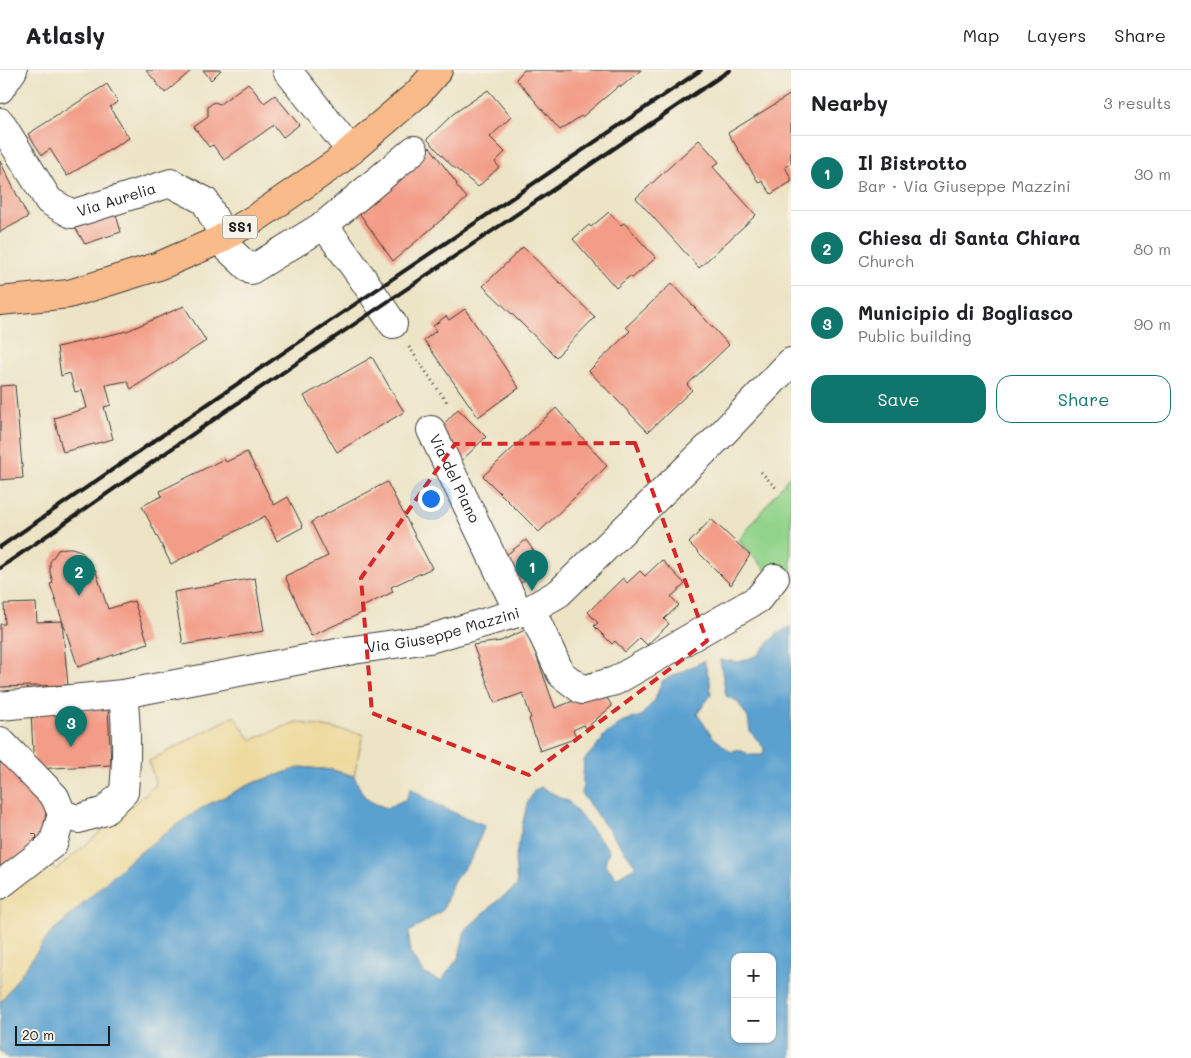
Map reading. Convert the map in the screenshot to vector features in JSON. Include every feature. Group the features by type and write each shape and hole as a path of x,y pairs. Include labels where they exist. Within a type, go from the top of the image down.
{"main road":[{"name":"SS1","path":"0,301 69,294 159,266 222,239 336,163 417,94 438,70"}],"street":[{"path":"0,89 13,70"},
{"path":"287,70 351,151"},
{"name":"Via Aurelia","path":"0,122 49,201 72,214 171,184 205,201 222,239"},
{"path":"222,239 251,270 324,225 414,150"},
{"path":"324,225 393,324"},
{"name":"Via Giuseppe Mazzini","path":"0,706 123,694 353,650 429,639 525,611 559,593 720,436 791,362"},
{"name":"Via del Piano","path":"431,430 525,611 561,674 582,690 615,681 750,604 758,599 775,578"},
{"path":"62,814 78,819 105,810 124,792 127,751 123,694"},
{"path":"0,741 55,797 62,814 53,844 0,885"}],"path":[{"name":"Via del Piano","path":"393,324 446,401 431,430"},
{"path":"760,472 778,490"}],"highlighted area":[{"path":"635,443 707,641 529,775 372,713 361,578 455,444"}],"green space":[{"path":"791,474 791,576 782,588 739,540"}],"sand":[{"path":"234,716 251,740 296,722 363,734 354,776 333,770 301,767 253,783 205,806 130,860 49,935 0,1003 0,901 44,856 56,870 156,785 149,761"}],"water":[{"path":"791,626 791,1058 7,1058 0,1051 0,1003 49,935 130,860 205,806 253,783 301,767 333,770 354,776 366,798 387,808 406,799 411,788 437,805 485,825 472,858 453,882 443,910 409,932 410,953 425,974 441,981 459,957 465,930 517,886 515,859 527,804 534,791 541,787 569,802 609,850 605,863 616,878 636,866 582,795 584,760 602,740 603,736 624,721 641,716 655,700 662,681 704,661 710,681 711,695 697,714 713,737 731,752 738,749 750,755 763,755 764,748 750,731 748,718 737,701 726,696 720,660 739,662 758,655 776,635"}],"building":[{"path":"146,70 192,70 165,93"},
{"path":"203,70 221,70 211,80"},
{"path":"524,70 641,70 582,117 560,130 516,79"},
{"path":"248,83 264,103 275,95 299,125 283,137 274,125 224,160 213,145 209,147 194,127 208,117 208,107 210,105 214,102 220,104"},
{"path":"107,84 118,102 110,107 129,138 67,176 50,149 42,155 28,134"},
{"path":"488,90 511,117 490,137 505,152 495,162 499,167 478,187 450,164 427,139 453,114"},
{"path":"791,94 791,163 785,167 791,182 771,194 762,181 759,183 728,133"},
{"path":"699,140 719,162 713,167 756,215 699,268 636,198"},
{"path":"430,147 467,198 393,261 357,210"},
{"path":"0,161 28,217 0,232"},
{"path":"114,208 121,232 85,244 72,222"},
{"path":"609,212 621,225 624,223 656,258 632,278 630,276 616,288 573,239 589,225 591,227"},
{"path":"523,247 595,317 556,357 483,286"},
{"path":"672,283 729,345 687,385 692,390 648,432 589,371 630,331 626,327"},
{"path":"184,306 206,341 131,389 127,381 106,385 111,405 104,407 113,439 63,452 54,418 87,408 82,390 75,392 70,373 61,376 57,347 127,331"},
{"path":"465,309 519,388 478,417 424,340 436,331 433,326 446,316 449,320"},
{"path":"372,357 404,412 337,452 304,396"},
{"path":"15,385 23,478 0,480 0,386"},
{"path":"556,408 607,466 539,532 483,476"},
{"path":"458,409 486,437 460,462 439,429"},
{"path":"247,452 274,505 288,497 303,527 277,541 265,516 171,564 142,506 162,496 160,491 224,459 226,462"},
{"path":"387,482 432,568 391,587 393,592 362,607 364,612 311,636 285,576 328,556 311,522"},
{"path":"711,519 750,555 731,585 689,543"},
{"path":"526,540 544,566 511,590 502,558"},
{"path":"66,548 81,551 85,556 90,571 95,569 108,609 134,601 148,643 78,667 50,584 53,583 50,562 58,550"},
{"path":"662,560 685,584 671,597 679,605 664,619 669,624 647,645 640,638 625,652 615,641 612,644 594,626 598,623 588,612 623,578 627,583 640,571 645,576"},
{"path":"255,578 264,631 183,645 174,592"},
{"path":"36,603 37,622 62,621 68,685 0,687 0,624 5,624 4,604"},
{"path":"527,629 555,708 602,690 612,706 586,728 584,725 573,730 577,738 540,751 529,719 531,718 523,693 495,703 473,645 501,641"},
{"path":"108,709 111,765 34,769 31,713"},
{"path":"0,755 48,799 38,850 0,877"}],"railway":[{"path":"0,547 701,70"},
{"path":"0,568 226,411 730,70"}],"place":[{"name":"Il Bistrotto","path":"532,591"},
{"name":"Chiesa di Santa Chiara","path":"79,596"},
{"name":"Municipio di Bogliasco","path":"71,747"}]}
